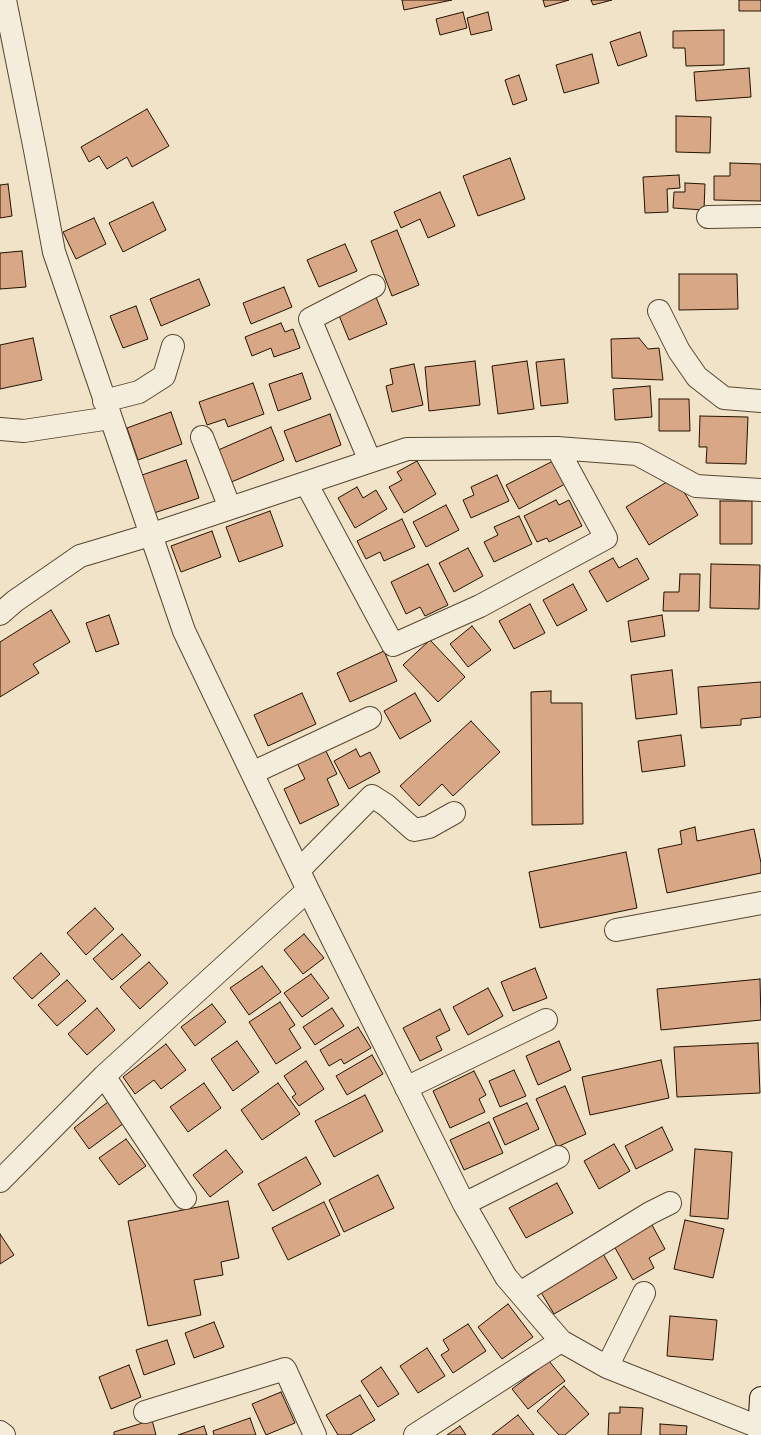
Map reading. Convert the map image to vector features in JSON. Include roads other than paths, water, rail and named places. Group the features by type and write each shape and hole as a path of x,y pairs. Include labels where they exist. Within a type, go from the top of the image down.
{"street":[{"path":"4,11 35,150 54,252 184,631 308,890 464,1204 506,1277 560,1340 607,1367 759,1431 761,1398"},
{"path":"708,217 761,216"},
{"path":"370,461 310,318 374,286"},
{"path":"658,311 679,351 697,377 724,398 761,401"},
{"path":"0,429 24,430 107,409 139,392 164,376 173,346"},
{"path":"202,437 230,508"},
{"path":"306,483 393,645 480,606 606,538 557,448"},
{"path":"0,614 15,601 80,556 150,535 407,449 557,448 637,454 696,486 761,490"},
{"path":"252,773 370,718"},
{"path":"299,870 372,796 386,805 414,830 429,827 454,813"},
{"path":"0,1181 104,1076 308,890"},
{"path":"616,930 761,903"},
{"path":"406,1088 546,1020"},
{"path":"104,1076 185,1198"},
{"path":"464,1204 558,1157"},
{"path":"520,1293 650,1213 670,1203"},
{"path":"607,1367 644,1293"},
{"path":"415,1435 560,1340"},
{"path":"145,1412 285,1369 315,1435"},
{"path":"0,1432 4,1435"}]}
